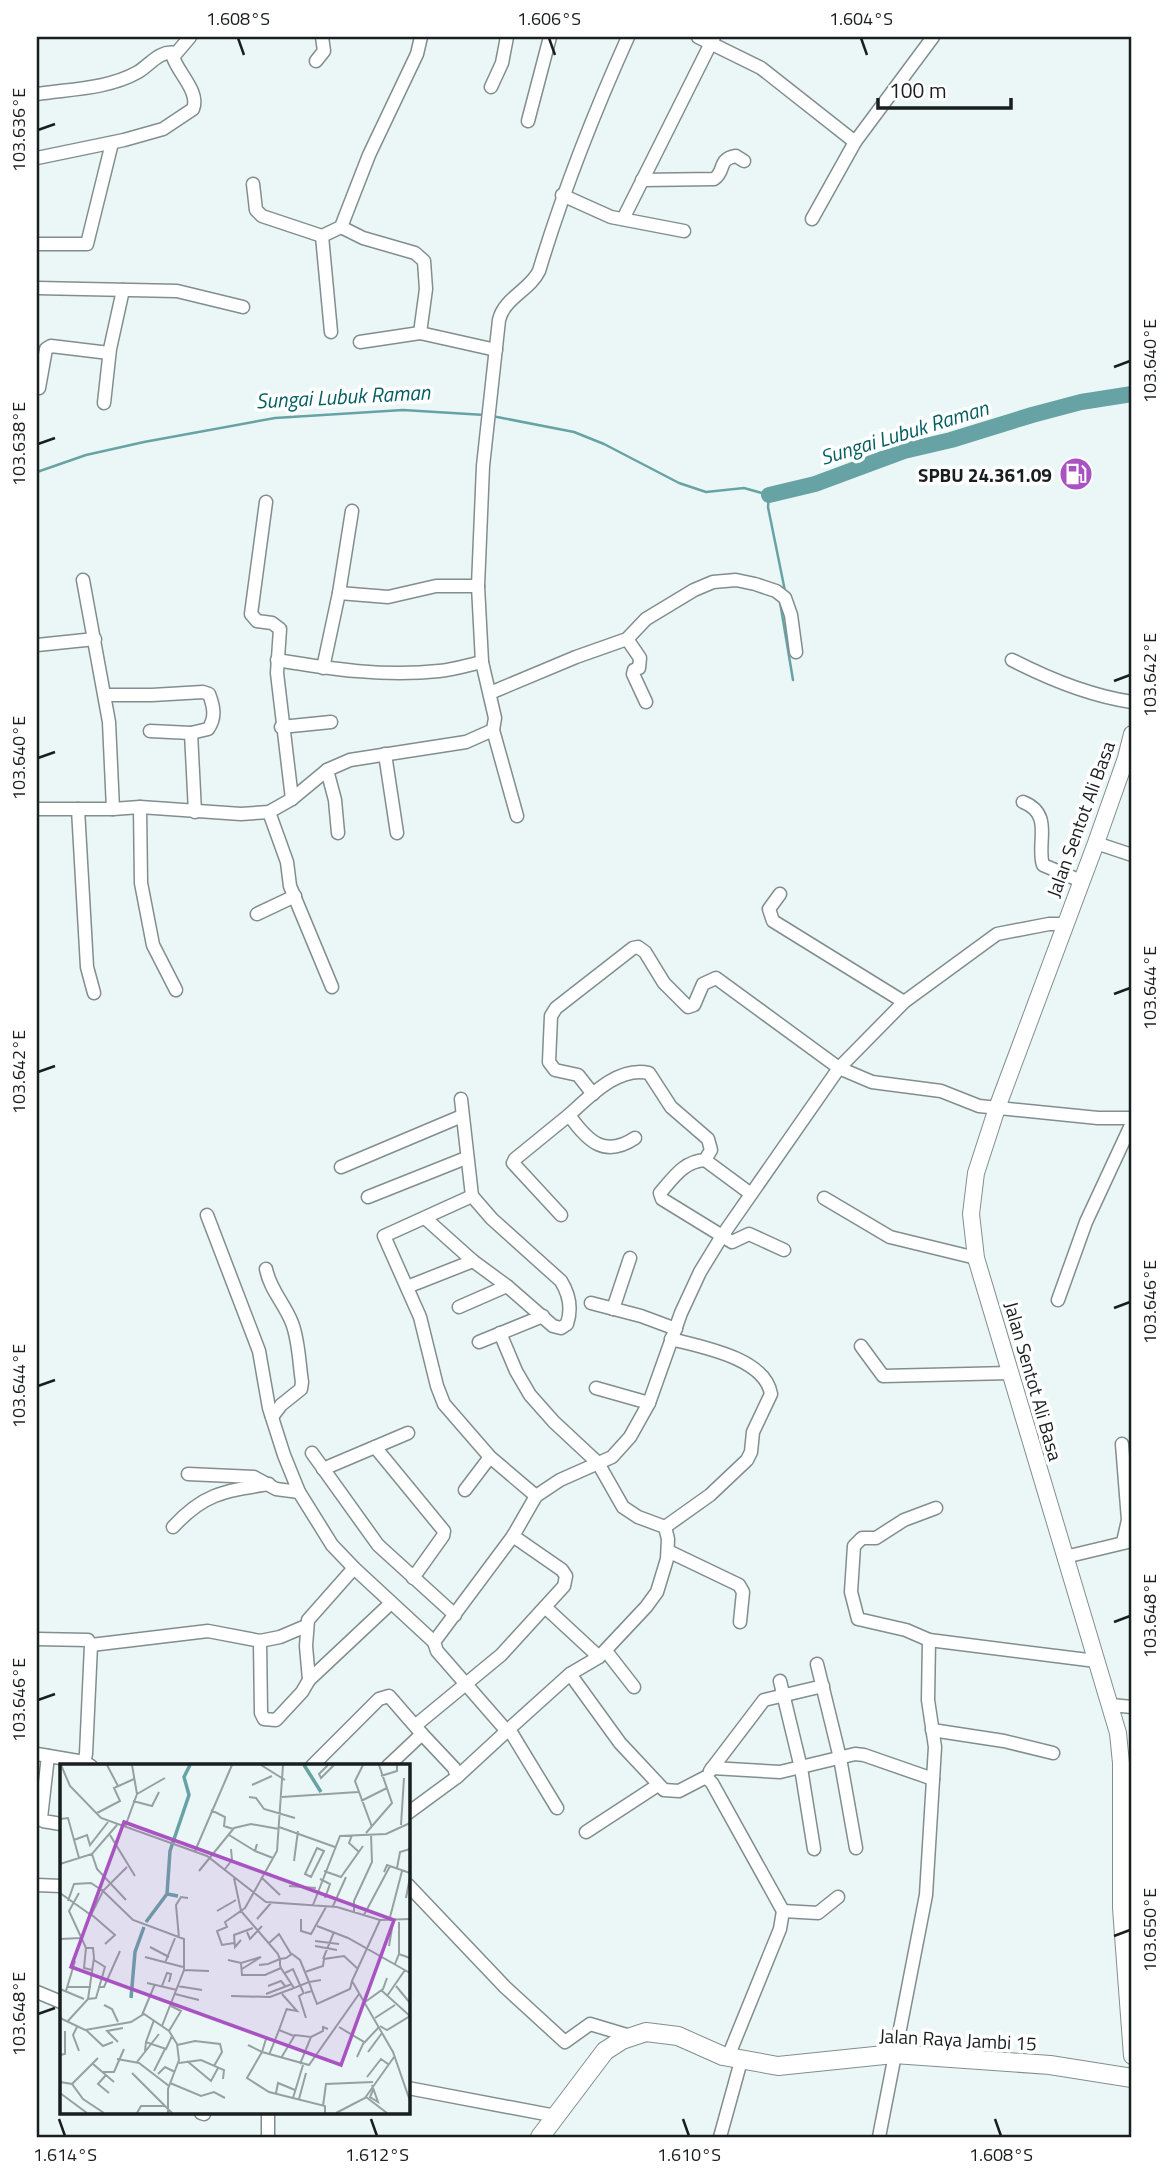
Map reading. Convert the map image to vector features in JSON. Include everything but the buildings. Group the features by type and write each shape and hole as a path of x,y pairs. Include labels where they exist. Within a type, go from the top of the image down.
{"highway":[{"name":"Jalan Raya Jambi 15","path":"631,2036 646,2032 678,2036 735,2059 778,2066 894,2054 1050,2065 1132,2078"},
{"path":"540,2137 605,2051 631,2036"}],"main road":[{"name":"Jalan Sentot Ali Basa","path":"1132,734 1096,843 997,1108 976,1173 971,1214 976,1258 1118,1733 1132,2056"}],"street":[{"path":"37,94 90,88 137,73 162,54 175,53 190,37"},
{"path":"316,61 324,51 322,37"},
{"path":"253,184 258,213 322,236 341,227 369,155 417,54 421,37"},
{"path":"491,87 502,63 507,37"},
{"path":"528,121 550,37"},
{"path":"517,816 493,730 495,718 482,662 478,586 483,466 501,312 536,278 562,195 628,37"},
{"path":"812,219 855,142 933,37"},
{"path":"624,219 685,96 707,39 761,68 855,142"},
{"path":"37,158 112,143 166,127 193,109 193,94 175,62 175,53"},
{"path":"37,244 87,244 112,143"},
{"path":"642,180 714,179 727,159 736,156 744,161"},
{"path":"562,195 611,217 684,231"},
{"path":"341,227 363,238 415,253 424,261 426,289 420,332"},
{"path":"322,236 331,332"},
{"path":"37,288 177,291 243,307"},
{"path":"104,403 109,353 122,290"},
{"path":"360,342 420,332 496,350"},
{"path":"39,388 46,349 51,346 109,353"},
{"path":"266,502 251,614 257,621 272,623 280,629 277,660 281,727 292,799"},
{"path":"323,668 339,593 352,511"},
{"path":"83,580 105,695 113,809"},
{"path":"490,693 627,639 646,619 694,590 713,582 736,580 755,584 776,591 785,598 789,605 796,652"},
{"path":"339,593 388,597 436,586 478,586"},
{"path":"37,645 95,639"},
{"path":"627,639 640,658 639,668 633,672 646,702"},
{"path":"277,660 323,668 377,672 440,671 482,662"},
{"path":"1012,660 1099,696 1132,702"},
{"path":"105,695 209,694 214,706 213,722 208,729 191,733 150,731"},
{"path":"281,727 331,723"},
{"path":"37,809 140,807 241,814 269,812 292,799 327,770 350,760 466,742 493,730"},
{"path":"191,733 195,812"},
{"path":"385,754 397,833"},
{"path":"327,770 335,800 338,833"},
{"path":"1023,802 1035,808 1040,820 1043,865 1046,869 1081,881"},
{"path":"140,807 141,883 153,945 176,990"},
{"path":"78,809 87,967 94,993"},
{"path":"269,812 287,862 290,886 332,987"},
{"path":"1096,843 1132,855"},
{"path":"780,894 769,909 773,920 904,1002"},
{"path":"257,914 295,896"},
{"path":"433,1642 513,1536 536,1496 560,1480 612,1457 630,1437 649,1403 673,1334 700,1272 839,1068 904,1002 997,934 1048,924 1065,924"},
{"path":"593,1094 578,1075 555,1070 549,1062 551,1016 564,1001 633,948 638,947 645,952 664,984 688,1007 694,1005 703,984 716,978 839,1068 872,1082 930,1088 979,1105 997,1108 1132,1121 1086,1222 1058,1300"},
{"path":"561,1215 513,1163 593,1094 626,1075 636,1072 649,1073 671,1107 708,1139 711,1150 705,1160"},
{"path":"425,1218 553,1326 561,1328 567,1324 570,1307 567,1291 561,1281 492,1219 472,1196 461,1099"},
{"path":"569,1115 584,1135 600,1146 618,1148 635,1138"},
{"path":"341,1167 462,1116"},
{"path":"368,1197 466,1158"},
{"path":"751,1194 705,1160 692,1162 680,1170 660,1193 660,1197 732,1242 749,1234 784,1250"},
{"path":"472,1196 384,1236 420,1317 444,1404 491,1457 536,1496"},
{"path":"824,1198 890,1237 976,1258"},
{"path":"208,1215 259,1352 272,1417 299,1492 332,1545 433,1642 505,1729 509,1729 557,1808"},
{"path":"613,1308 630,1258"},
{"path":"407,1287 473,1261"},
{"path":"266,1269 269,1284 286,1310 297,1336 302,1382 301,1389 281,1405 272,1417"},
{"path":"459,1307 507,1286"},
{"path":"591,1303 613,1308 751,1365 766,1380 771,1394 753,1432 751,1452 747,1460 710,1495 665,1527"},
{"path":"479,1342 543,1316"},
{"path":"410,1812 457,1777 570,1674 602,1654 637,1618 657,1592 668,1551 668,1532 665,1527 638,1517 623,1507 598,1463 554,1422 530,1395 516,1371 500,1333"},
{"path":"862,1346 883,1376 1010,1373"},
{"path":"596,1388 649,1403"},
{"path":"323,1469 408,1433"},
{"path":"1065,1558 1127,1541 1122,1444"},
{"path":"375,1447 444,1531 413,1578"},
{"path":"313,1453 378,1545 455,1615"},
{"path":"465,1490 491,1457"},
{"path":"188,1474 243,1476 270,1484 276,1489 299,1492"},
{"path":"173,1527 191,1507 210,1497 234,1489 270,1484"},
{"path":"936,1508 904,1520 876,1538 862,1538 854,1545 851,1592 859,1619 906,1630 929,1640 1096,1661"},
{"path":"390,1764 466,1682 501,1655 564,1587 566,1576 562,1570 513,1536"},
{"path":"668,1551 739,1585 743,1592 740,1622"},
{"path":"309,1680 308,1620 354,1568"},
{"path":"260,1641 261,1713 264,1719 276,1720 302,1692 309,1680 391,1603"},
{"path":"545,1607 602,1654 634,1688"},
{"path":"91,1645 208,1631 260,1641 281,1637 306,1626"},
{"path":"37,1639 88,1640 91,1645 87,1764 42,1755 41,1818 43,1821 60,1824"},
{"path":"879,2137 926,1895 935,1747 928,1700 929,1640"},
{"path":"817,1664 840,1758 856,1848"},
{"path":"570,1674 612,1733 658,1785 664,1790 679,1791 709,1773 764,1700 822,1685"},
{"path":"780,1681 801,1768 814,1849"},
{"path":"314,1764 379,1699 389,1696 454,1768 457,1777"},
{"path":"1111,1705 1132,1707"},
{"path":"932,1730 1004,1741 1053,1753"},
{"path":"709,1773 757,1770 772,1773 864,1755 933,1779"},
{"path":"709,1773 783,1911 780,1929 735,2059 720,2137"},
{"path":"586,1832 658,1785"},
{"path":"37,1885 60,1886"},
{"path":"410,1887 505,1987 565,2042 590,2024 631,2036"},
{"path":"783,1911 818,1913 838,1897"},
{"path":"37,1992 60,2002"},
{"path":"410,2088 556,2116"},
{"path":"268,2114 268,2137"}],"waterway":[{"name":"Sungai Lubuk Raman","path":"769,495 815,484 904,451 951,440 1032,415 1081,402 1132,394"},
{"name":"Sungai Lubuk Raman","path":"37,472 86,455 275,418 403,410 485,415"},
{"name":"Sungai Lubuk Raman","path":"492,416 574,432 604,444 679,483 706,492 744,488 769,495 768,507 785,591"},
{"path":"780,602 793,680"}],"place":[{"name":"SPBU 24.361.09","path":"1076,474"}]}
